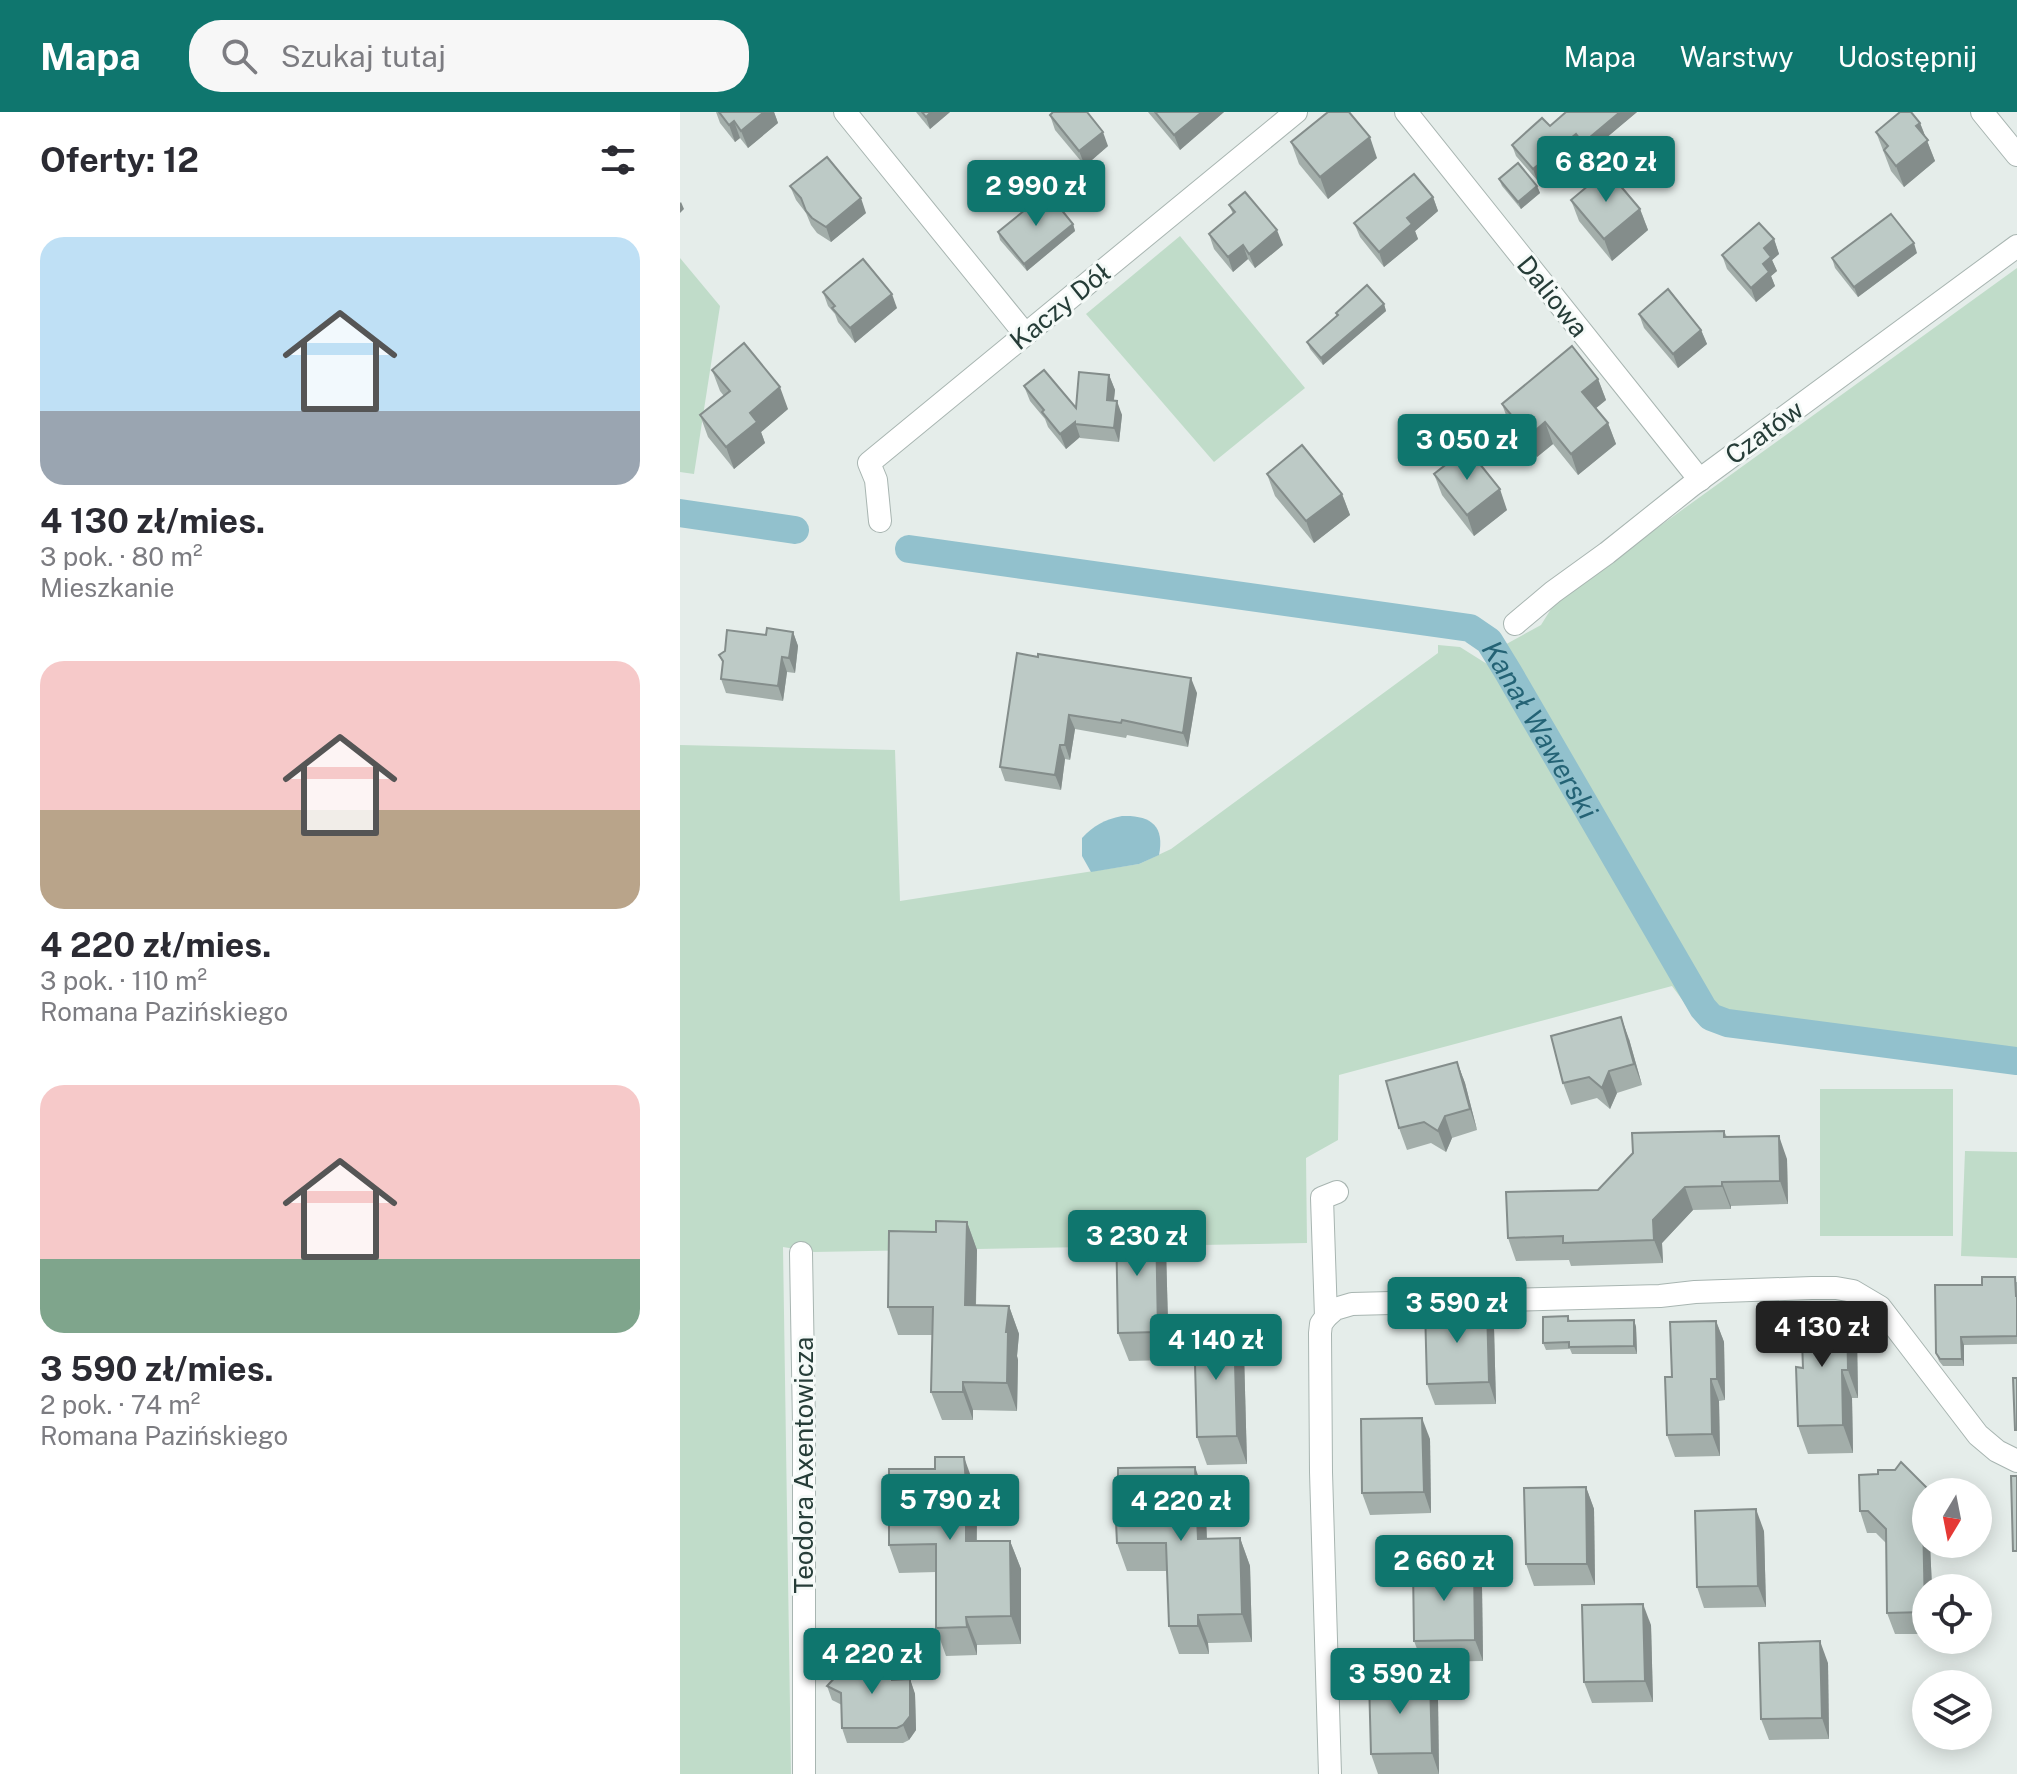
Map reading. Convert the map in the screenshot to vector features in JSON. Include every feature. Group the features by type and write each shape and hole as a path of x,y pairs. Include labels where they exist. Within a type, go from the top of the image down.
{"street":[{"path":"845,112 1025,334"},
{"name":"Kaczy Dół","path":"880,521 876,480 869,463 1296,112"},
{"name":"Daliowa","path":"1406,112 1700,480"},
{"path":"1982,112 2017,155"},
{"name":"Czatów","path":"1515,624 1700,480 2017,246"},
{"path":"1326,1317 1322,1198 1337,1192"},
{"name":"Teodora Axentowicza","path":"801,1253 804,1774"},
{"path":"1330,1774 1320,1333 1321,1324 1335,1309 1352,1304 1660,1296 1794,1288 1853,1291 1880,1307 1978,1435 1997,1451 2017,1461"}],"green space":[{"path":"1180,236 1305,388 1214,462 1086,314"},
{"path":"680,258 720,306 694,474 680,472"},
{"path":"2017,268 2017,1052 1787,1025 1787,1044 1721,1034 1692,1013 1672,986 1339,1075 1338,1140 1306,1158 1307,1243 814,1252 783,1247 791,1774 680,1774 680,745 895,750 900,901 1139,864 1171,849 1438,653 1438,645 1460,647 1487,664 1501,647 1541,625 1556,601"},
{"path":"1820,1089 1953,1089 1953,1236 1820,1236"},
{"path":"1965,1151 2017,1152 2017,1258 1961,1256"}],"water":[{"path":"1122,816 1140,817 1153,824 1160,836 1159,855 1139,864 1091,872 1082,856 1082,838 1100,824"}],"building":[{"path":"719,112 764,112 741,131 734,121 729,125"},
{"path":"1053,112 1087,112 1103,132 1079,151 1050,115"},
{"path":"1155,112 1202,112 1174,135"},
{"path":"1328,112 1349,112 1370,137 1320,177 1291,142"},
{"path":"1566,112 1620,112 1583,143 1576,134 1533,169 1512,145 1542,118 1550,126"},
{"path":"1900,112 1911,112 1920,123 1916,126 1928,140 1896,166 1884,150 1888,146 1876,132"},
{"path":"827,157 861,198 826,227 812,218 790,186"},
{"path":"1518,163 1537,186 1518,202 1499,179"},
{"path":"1607,170 1640,209 1604,239 1571,200"},
{"path":"1414,174 1433,197 1407,218 1412,224 1379,252 1354,223"},
{"path":"1047,192 1073,224 1024,264 998,232"},
{"path":"1245,192 1277,230 1249,254 1243,245 1228,257 1209,234 1235,212 1229,205"},
{"path":"1891,214 1914,243 1854,287 1832,258"},
{"path":"1759,223 1774,239 1764,248 1771,257 1763,264 1769,272 1751,288 1722,255"},
{"path":"863,259 892,294 850,328 832,308 835,306 823,292"},
{"path":"1367,285 1384,304 1321,358 1307,342"},
{"path":"1668,289 1701,330 1673,354 1639,314"},
{"path":"744,343 780,387 750,413 757,422 726,447 700,415 730,391 712,370"},
{"path":"1572,346 1598,379 1582,392 1608,423 1571,454 1545,422 1529,436 1502,404"},
{"path":"1044,370 1076,408 1079,372 1109,375 1107,400 1117,401 1114,428 1075,422 1060,434 1024,386"},
{"path":"1302,445 1342,494 1306,521 1267,474"},
{"path":"1467,448 1500,489 1467,515 1434,474"},
{"path":"767,628 793,632 789,658 782,657 778,686 721,679 723,661 719,655 725,651 727,630 766,635"},
{"path":"1017,653 1191,678 1183,733 1122,720 1121,723 1069,715 1065,745 1060,745 1055,775 1000,767"},
{"path":"1621,1017 1634,1064 1609,1071 1602,1088 1589,1077 1563,1083 1551,1036"},
{"path":"1457,1062 1470,1109 1445,1116 1438,1131 1424,1122 1399,1128 1386,1081"},
{"path":"1724,1131 1724,1137 1779,1136 1780,1181 1722,1182 1722,1186 1685,1187 1653,1220 1654,1240 1563,1243 1563,1236 1508,1238 1506,1192 1598,1190 1633,1153 1632,1133"},
{"path":"936,1221 967,1222 965,1305 1009,1306 1007,1383 963,1382 963,1392 931,1392 933,1307 888,1307 889,1231 936,1232"},
{"path":"1156,1222 1158,1332 1118,1333 1116,1223"},
{"path":"1982,1277 2015,1277 2017,1336 1961,1337 1962,1359 1940,1359 1936,1353 1935,1285 1982,1285"},
{"path":"1487,1306 1489,1382 1427,1384 1425,1308"},
{"path":"1847,1311 1848,1370 1842,1370 1843,1425 1798,1426 1796,1367 1803,1368 1801,1313"},
{"path":"1568,1316 1568,1321 1634,1320 1634,1346 1569,1347 1569,1342 1543,1343 1543,1317"},
{"path":"1716,1321 1717,1379 1711,1379 1712,1434 1667,1435 1665,1377 1672,1377 1670,1322"},
{"path":"1234,1326 1237,1436 1197,1437 1194,1327"},
{"path":"2013,1378 2017,1378 2017,1430 2015,1430"},
{"path":"1422,1418 1424,1492 1362,1493 1361,1419"},
{"path":"935,1457 964,1457 966,1541 1010,1541 1011,1616 966,1617 967,1627 936,1628 936,1544 889,1545 889,1469 935,1469"},
{"path":"1901,1462 1917,1478 1912,1478 1912,1558 1924,1558 1924,1574 1912,1574 1912,1612 1887,1613 1886,1529 1868,1511 1860,1511 1859,1475 1895,1470"},
{"path":"1195,1467 1198,1539 1240,1538 1242,1614 1198,1615 1198,1626 1169,1626 1166,1543 1117,1543 1116,1522 1128,1497 1118,1495 1118,1468"},
{"path":"2011,1476 2017,1476 2017,1551 2013,1551"},
{"path":"1586,1487 1587,1564 1526,1564 1524,1488"},
{"path":"1756,1509 1758,1586 1697,1587 1695,1511"},
{"path":"1474,1565 1475,1640 1414,1641 1413,1566"},
{"path":"1643,1604 1645,1681 1584,1682 1582,1605"},
{"path":"1820,1641 1822,1718 1761,1719 1759,1643"},
{"path":"841,1662 892,1662 892,1680 910,1679 910,1716 903,1725 897,1728 842,1728 841,1693 827,1686 841,1671"},
{"path":"1430,1679 1432,1753 1371,1754 1369,1680"}],"waterway":[{"name":"Kanał Wawerski","path":"680,513 795,530"},
{"name":"Kanał Wawerski","path":"909,549 1470,628 1489,641 1711,1017 1727,1023 2017,1061"}]}
